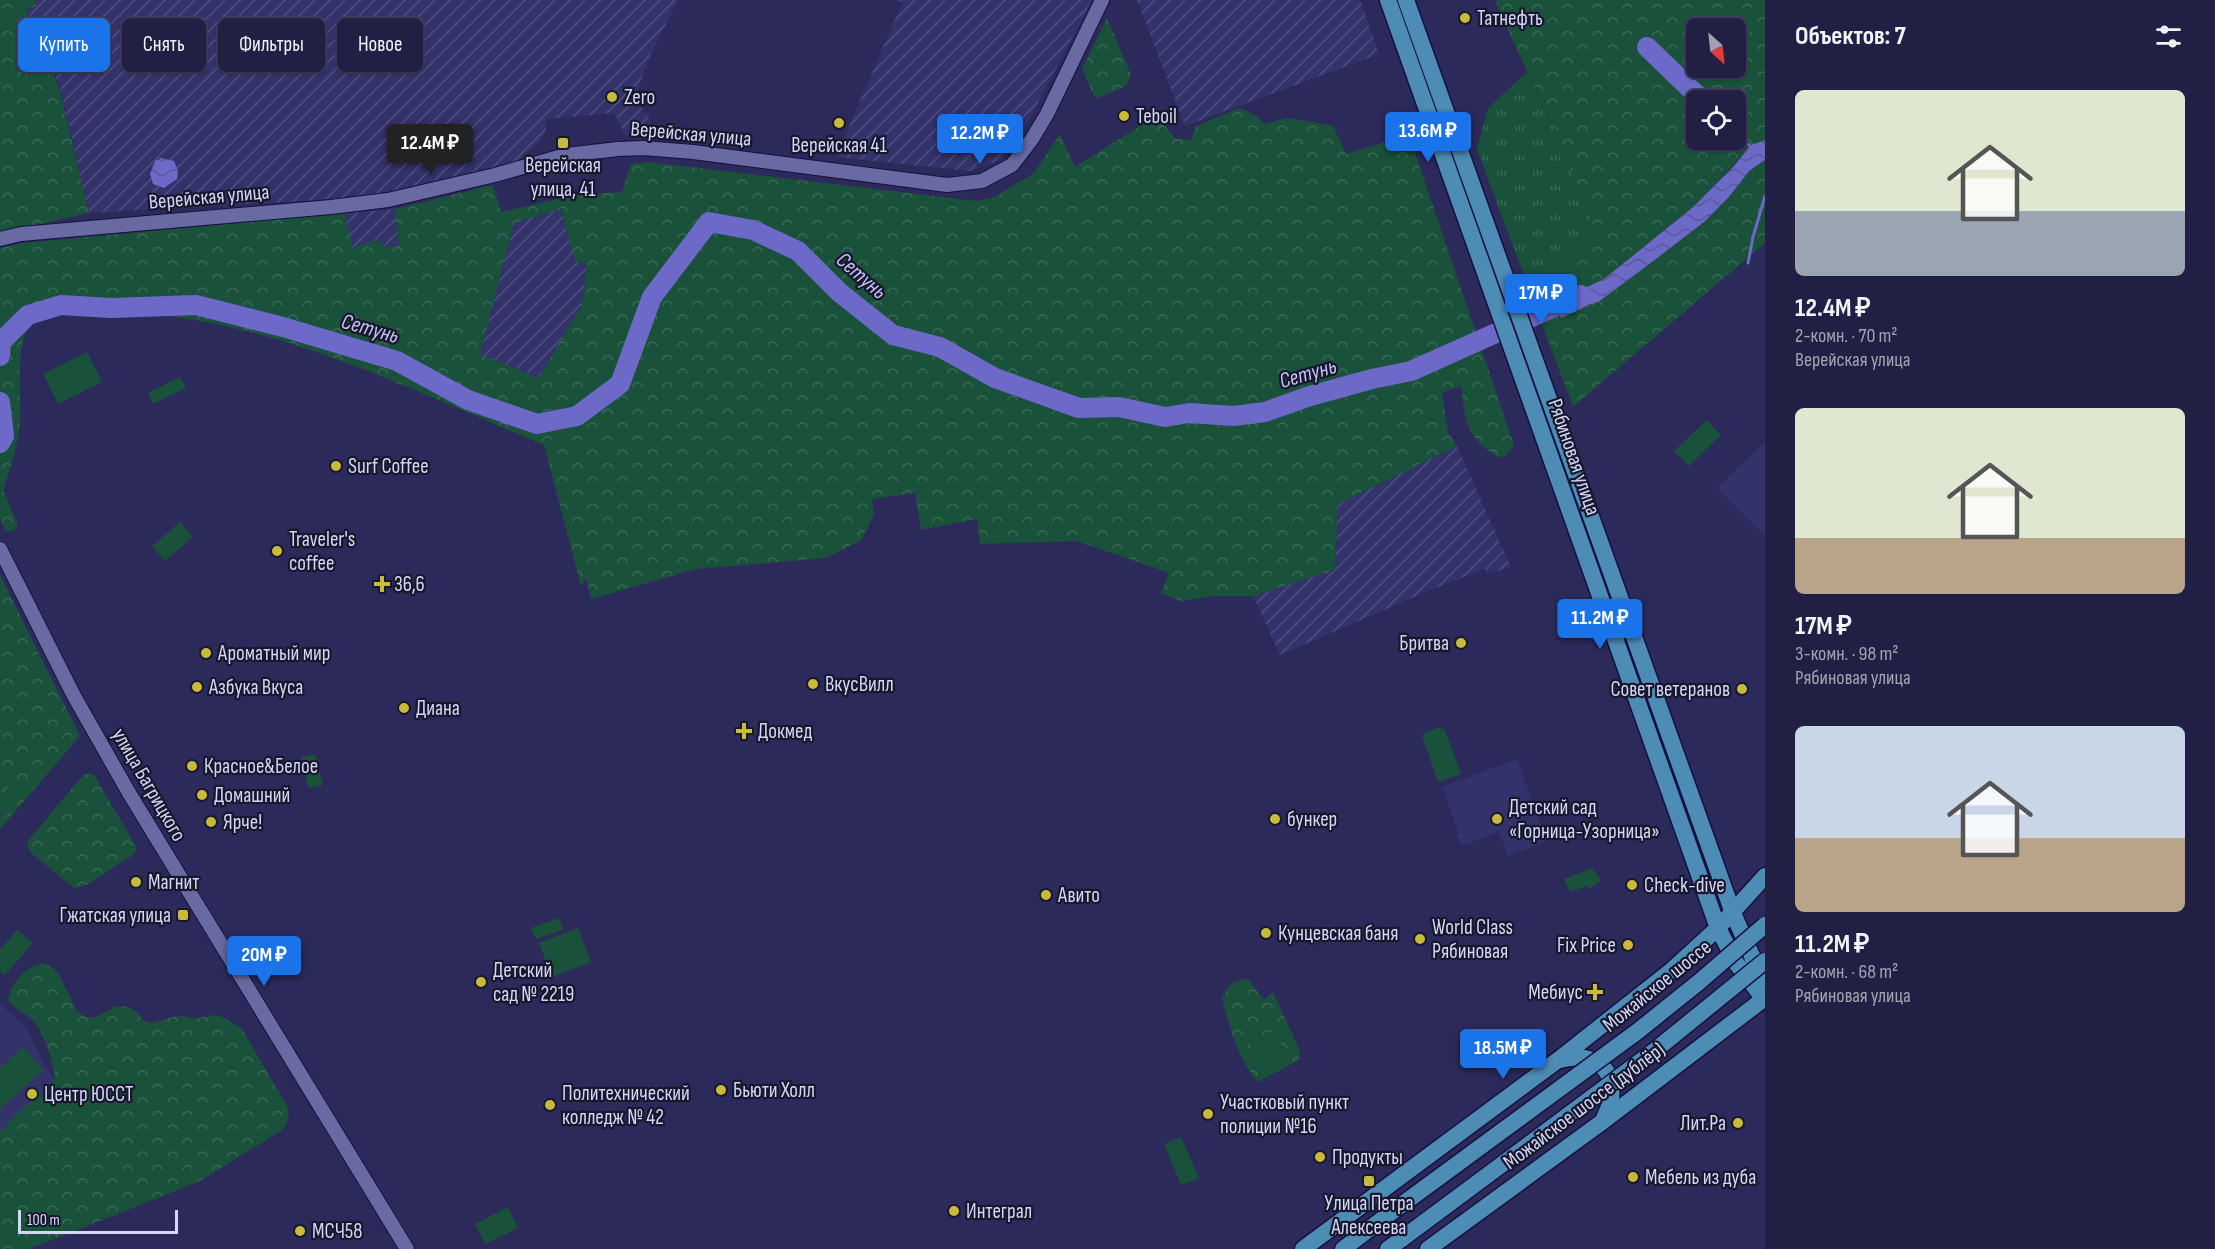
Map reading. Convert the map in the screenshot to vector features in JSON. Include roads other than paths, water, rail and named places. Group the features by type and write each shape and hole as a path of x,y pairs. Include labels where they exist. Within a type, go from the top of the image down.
{"main road":[{"name":"Рябиновая улица","path":"1388,0 1718,928 1736,963 1765,1000"},
{"name":"Рябиновая улица","path":"1406,0 1733,913 1752,956 1765,1000"},
{"path":"1304,1249 1558,1060 1672,970 1733,913 1765,876"},
{"name":"Можайское шоссе","path":"1343,1249 1638,1031 1765,925"},
{"path":"1388,1249 1653,1052 1765,961"},
{"name":"Можайское шоссе (дублёр)","path":"1428,1249 1765,1000"},
{"path":"1558,1060 1572,1056 1584,1057 1595,1060 1608,1073 1613,1088 1611,1104 1602,1122"}],"street":[{"name":"Верейская улица","path":"0,239 21,234 388,200 485,178 566,155 618,149 643,148 693,152 947,185 982,181 1012,165 1032,139 1052,105 1102,0"},
{"name":"улица Багрицкого","path":"0,549 74,696 129,793 406,1249"}],"water":[{"path":"1765,140 1765,160 1750,170 1728,198 1704,222 1601,300 1561,318 1555,302 1604,279 1692,208 1734,166 1751,145"},
{"path":"161,158 174,161 178,171 177,179 164,188 153,184 150,174 155,161"}],"waterway":[{"path":"1647,47 1692,90"},
{"path":"1746,142 1752,148"},
{"path":"1748,263 1765,196"},
{"name":"Сетунь","path":"0,356 1,342 28,315 61,305 111,308 196,305 283,327 397,361 468,400 537,424 577,416 620,384 652,297 709,222 753,230 798,251 839,292 893,335 940,347 995,378 1079,408 1119,407 1165,417 1189,413 1234,416 1265,412 1310,396 1411,371 1581,295"},
{"name":"Сетунь","path":"0,402 4,436 0,443"}],"place":[{"name":"Татнефть","path":"1465,18"},
{"name":"Zero","path":"612,97"},
{"name":"Teboil","path":"1124,116"},
{"name":"Верейская 41","path":"839,123"},
{"name":"Верейская улица, 41","path":"563,143"},
{"name":"Surf Coffee","path":"336,466"},
{"name":"Traveler's coffee","path":"277,551"},
{"name":"36,6","path":"382,584"},
{"name":"Бритва","path":"1461,643"},
{"name":"Ароматный мир","path":"206,653"},
{"name":"ВкусВилл","path":"813,684"},
{"name":"Азбука Вкуса","path":"197,687"},
{"name":"Совет ветеранов","path":"1742,689"},
{"name":"Диана","path":"404,708"},
{"name":"Докмед","path":"744,731"},
{"name":"Красное&Белое","path":"192,766"},
{"name":"Домашний","path":"202,795"},
{"name":"бункер","path":"1275,819"},
{"name":"Детский сад «Горница-Узорница»","path":"1497,819"},
{"name":"Ярче!","path":"211,822"},
{"name":"Магнит","path":"136,882"},
{"name":"Check-dive","path":"1632,885"},
{"name":"Авито","path":"1046,895"},
{"name":"Гжатская улица","path":"183,915"},
{"name":"Кунцевская баня","path":"1266,933"},
{"name":"World Class Рябиновая","path":"1420,939"},
{"name":"Fix Price","path":"1628,945"},
{"name":"Детский сад № 2219","path":"481,982"},
{"name":"Мебиус","path":"1595,992"},
{"name":"Бьюти Холл","path":"721,1090"},
{"name":"Центр ЮССТ","path":"32,1094"},
{"name":"Политехнический колледж № 42","path":"550,1105"},
{"name":"Участковый пункт полиции №16","path":"1208,1114"},
{"name":"Лит.Ра","path":"1738,1123"},
{"name":"Продукты","path":"1320,1157"},
{"name":"Мебель из дуба","path":"1633,1177"},
{"name":"Улица Петра Алексеева","path":"1369,1181"},
{"name":"Интеграл","path":"954,1211"},
{"name":"МСЧ58","path":"300,1231"}]}
